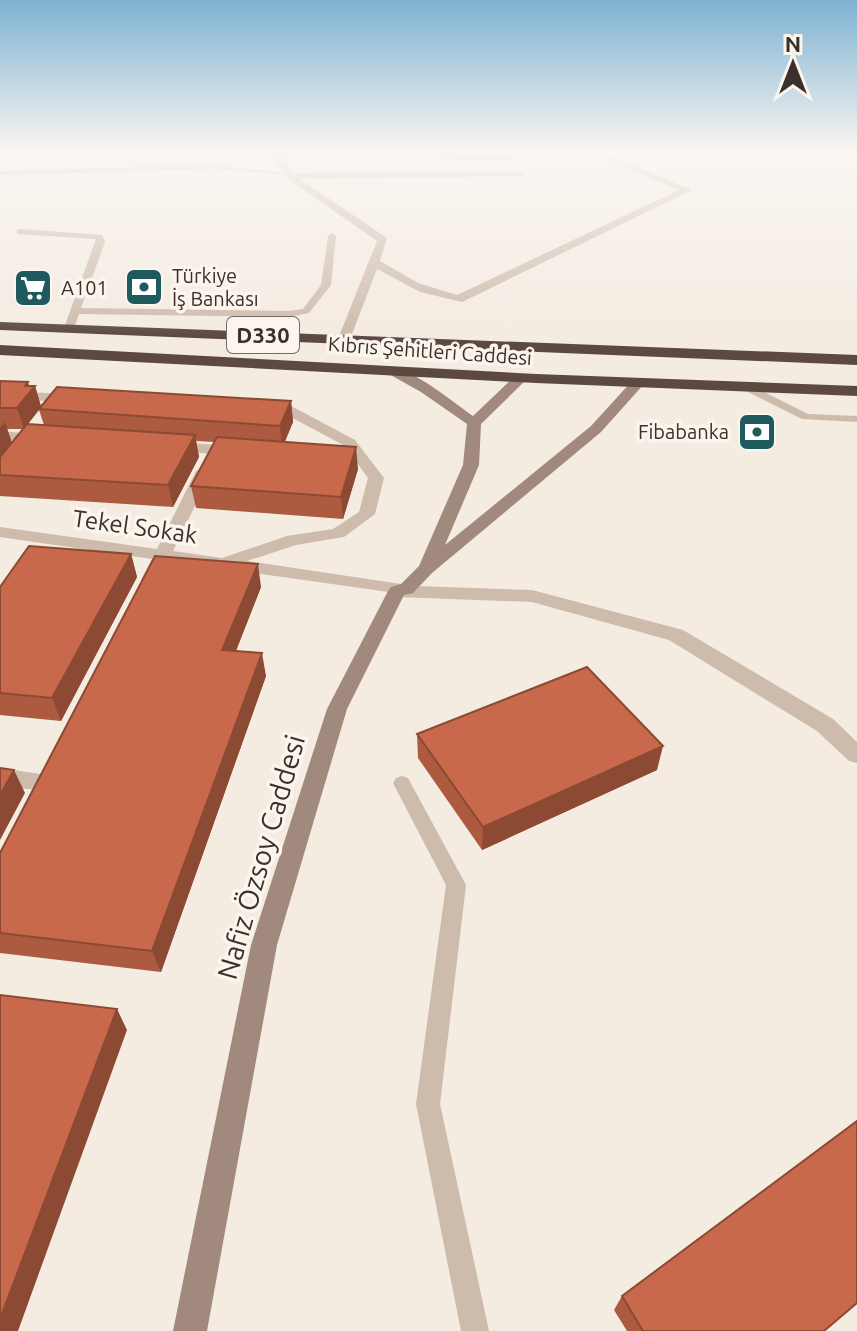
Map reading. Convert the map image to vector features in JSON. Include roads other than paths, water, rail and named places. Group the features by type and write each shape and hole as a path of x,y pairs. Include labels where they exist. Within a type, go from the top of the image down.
{"highway":[{"name":"Kıbrıs Şehitleri Caddesi","path":"0,326 857,360"},
{"path":"519,380 525,347"},
{"name":"Kıbrıs Şehitleri Caddesi","path":"0,350 392,370 519,380 857,391"},
{"path":"635,351 637,384"}],"main road":[{"path":"392,370 426,389 474,423 519,380"},
{"name":"Nafiz Özsoy Caddesi","path":"190,1331 264,945 337,709 402,590 596,429 637,384"},
{"name":"Nafiz Özsoy Caddesi","path":"426,569 471,465 474,423"}],"street":[{"path":"343,212 383,240 344,339"},
{"path":"374,262 402,282 458,299 641,212"},
{"path":"0,394 91,400"},
{"path":"24,444 60,398"},
{"path":"223,563 293,540 338,533 367,514 376,478 350,443 288,410 258,409"},
{"path":"0,435 24,444 59,440"},
{"path":"152,445 244,452"},
{"path":"141,597 214,449"},
{"path":"333,458 363,460"},
{"name":"Tekel Sokak","path":"0,532 402,590 532,596 676,635 825,725 857,755"},
{"path":"0,777 50,775 33,807"}],"lane":[{"path":"20,232 99,237 101,242 78,311 69,328"},
{"path":"78,311 289,314 306,311 326,285 332,236"},
{"path":"748,388 806,417 857,419"},
{"path":"402,783 456,885 428,1104 475,1331"}],"place":[{"name":"Türkiye İş Bankası","path":"144,287"},
{"name":"A101","path":"33,288"},
{"name":"Fibabanka","path":"757,432"}]}
